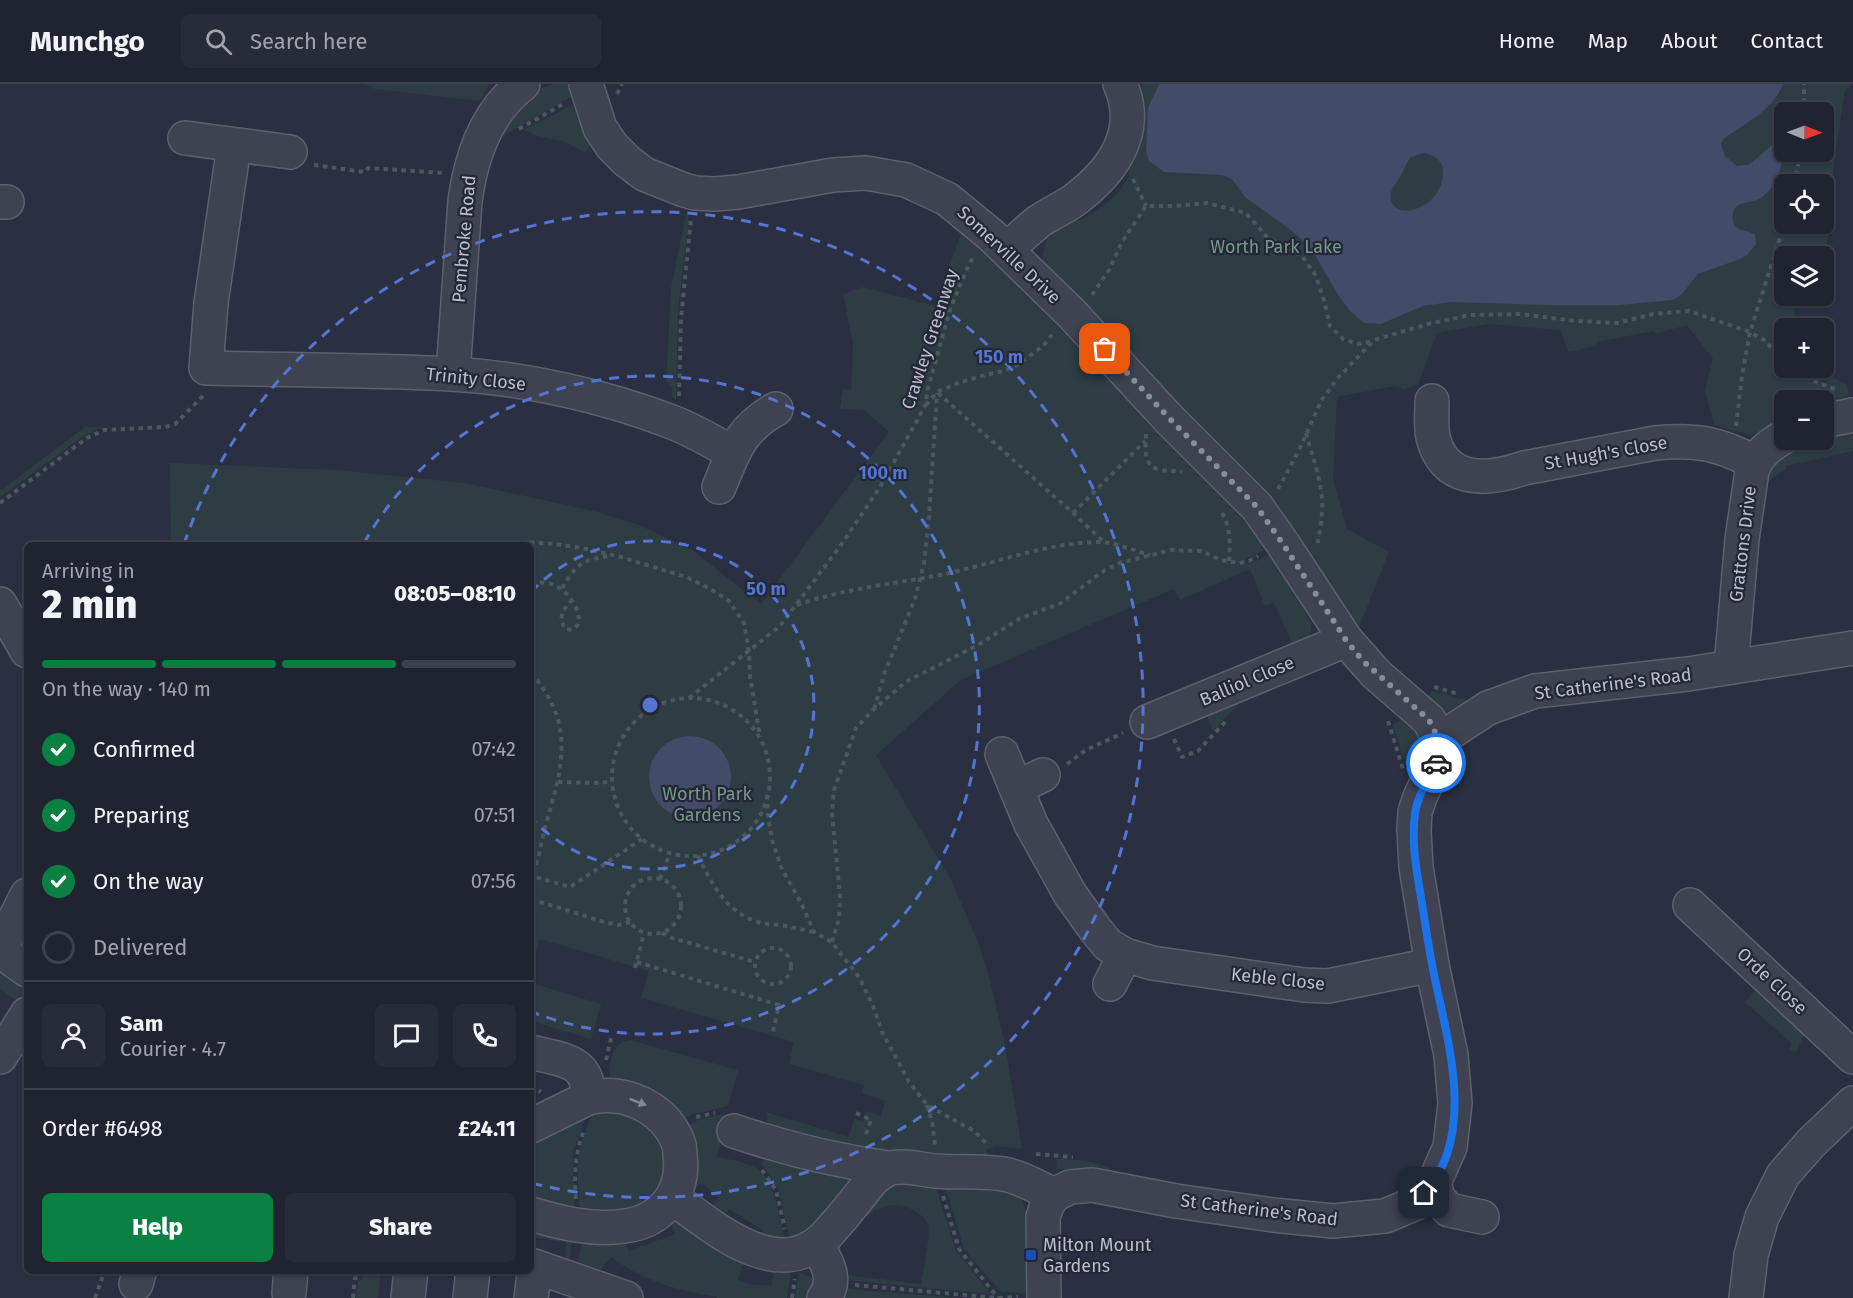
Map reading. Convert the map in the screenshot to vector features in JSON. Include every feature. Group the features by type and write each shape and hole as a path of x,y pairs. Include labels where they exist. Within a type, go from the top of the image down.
{"street":[{"name":"Pembroke Road","path":"453,374 465,201 469,174 482,136 496,111 523,84"},
{"path":"999,242 1076,200 1110,167 1125,138 1128,125 1128,105 1120,84"},
{"name":"Somerville Drive","path":"587,87 600,128 612,146 627,161 644,174 695,193 738,192 833,175 866,174 906,180 947,199 999,242 1061,330 1156,422 1257,507 1346,640 1376,674 1429,720 1439,740"},
{"path":"185,138 290,152"},
{"path":"206,381 211,303 234,146"},
{"name":"Trinity Close","path":"206,381 453,374 529,384 576,393 650,414 675,423 733,453"},
{"name":"St Hugh's Close","path":"1432,401 1435,444 1443,459 1459,472 1485,477 1655,443 1676,441 1697,442 1745,457"},
{"path":"1834,414 1848,403"},
{"path":"719,487 741,439 752,425 776,409"},
{"name":"Grattons Drive","path":"1731,667 1747,497 1745,457 1762,453 1774,444"},
{"path":"0,604 24,646"},
{"name":"Balliol Close","path":"1148,722 1346,640"},
{"name":"St Catherine's Road","path":"1054,1195 1070,1187 1092,1185 1209,1206 1333,1221 1385,1216 1414,1204 1434,1183 1450,1147 1455,1103 1451,1055 1432,965 1416,867 1414,830 1415,812 1437,760 1439,740 1488,708 1535,691 1645,680 1853,648"},
{"name":"Keble Close","path":"1002,754 1030,781 1030,824 1070,894 1108,945 1125,955 1152,963 1304,985 1328,986 1432,965"},
{"path":"24,900 0,950 24,968"},
{"name":"Orde Close","path":"1690,905 1853,1057"},
{"path":"1110,984 1125,955"},
{"path":"0,1057 24,1019"},
{"path":"534,1053 572,1063 582,1069 587,1078 588,1098"},
{"path":"534,1125 588,1098 620,1097 642,1102 658,1113 670,1128 679,1143 681,1162 680,1180 673,1198 647,1220 628,1226 605,1228 553,1221 534,1215"},
{"path":"1746,1298 1751,1255 1762,1217 1783,1175 1811,1143 1853,1102"},
{"path":"735,1131 768,1142 856,1164 1008,1175 1054,1195 1043,1217 1044,1297"},
{"path":"673,1198 725,1235 747,1247 765,1254 804,1250 829,1233 871,1180 888,1168"},
{"path":"1434,1183 1437,1198 1449,1210 1482,1217"},
{"path":"804,1250 827,1261 831,1271 827,1290"},
{"path":"408,1298 411,1274"},
{"path":"470,1298 473,1274"},
{"path":"532,1277 626,1298"}],"path":[{"path":"1804,84 1804,102"},
{"path":"516,131 587,87"},
{"path":"290,152 300,162 365,172 368,168 469,174"},
{"path":"675,423 679,402 681,319 695,193"},
{"path":"925,406 937,392 958,383 1004,371 1031,356 1061,330 1095,292 1109,270 1122,242 1146,206 1207,203 1246,213 1268,237 1302,256 1316,276 1330,326 1343,339 1358,344 1428,324 1470,315 1520,314 1617,324 1653,314 1689,311 1750,332 1764,340 1774,350"},
{"path":"1745,457 1737,408 1750,332 1781,234"},
{"name":"Crawley Greenway","path":"689,698 780,626 841,545 880,487 925,406 950,309 970,262 999,242"},
{"path":"1257,507 1277,491 1321,401 1331,386 1374,340"},
{"path":"1808,378 1848,403"},
{"path":"0,503 87,438 104,430 165,427 175,424 206,381"},
{"path":"937,392 1104,542"},
{"path":"874,709 882,681 915,599 920,578 928,528 937,392"},
{"path":"1073,513 1146,440 1156,422"},
{"path":"1156,422 1146,435 1145,454 1157,469 1181,471 1191,477"},
{"path":"832,942 839,919 840,896 834,840 834,790 856,728 907,681 978,645 1019,619 1061,603 1105,570 1120,563 1171,550 1201,551 1239,563 1291,556 1317,548 1322,501 1306,432"},
{"path":"1220,509 1226,519 1230,542 1228,561"},
{"path":"534,542 555,544 614,556 686,577 729,601 744,623 760,741"},
{"path":"796,606 825,595 994,563 1040,550 1074,544 1104,542 1151,555"},
{"path":"562,588 575,568 594,558 614,556"},
{"path":"534,584 544,582 562,588 571,601 578,613 578,626 570,630 565,629 561,620 563,611 571,601"},
{"path":"534,677 550,701 557,717 562,740 558,782 534,866"},
{"name":"Crawley Greenway","path":"689,698 704,699 731,709 743,718 753,728 760,741 769,767 767,795 763,808 754,824 742,837 727,847 698,856 670,853 642,839 625,820 618,808 612,781 616,751 623,736 633,723 659,705 689,698"},
{"path":"1386,713 1415,812"},
{"path":"1030,781 1050,781 1078,754 1148,722"},
{"path":"558,782 612,781"},
{"path":"767,795 770,828 781,867 814,932"},
{"path":"534,878 570,887 642,839"},
{"path":"660,879 670,853"},
{"path":"698,856 724,901 740,914 760,923 814,932 832,942 859,976 883,1035 909,1082 927,1105 936,1148 934,1171 959,1249 998,1298"},
{"path":"644,879 660,879 675,889 681,905 676,922 672,926 662,932 644,933 630,922 625,906 630,889 644,879"},
{"path":"534,900 604,922 618,925 630,922"},
{"path":"662,932 672,938 755,962"},
{"path":"635,968 644,933"},
{"path":"775,947 789,957 790,971 782,981 770,984 759,978 755,971 755,962 762,951 775,947"},
{"path":"637,962 779,1005 772,1035"},
{"path":"927,1105 974,1131 993,1150"},
{"path":"856,1113 865,1118"},
{"path":"1035,1154 1077,1158"},
{"path":"768,1177 804,1250 796,1269 792,1298"},
{"path":"95,1298 104,1274"},
{"path":"353,1298 355,1278 360,1277 360,1274"},
{"path":"827,1290 843,1284 998,1298 1044,1297"}],"green space":[{"path":"365,84 489,84 480,101 375,89"},
{"path":"554,84 573,84 576,94 498,139 525,98"},
{"name":"Worth Park Lake","path":"1142,84 1853,84 1845,90 1833,174 1774,174 1774,234 1828,234 1826,246 1774,246 1774,306 1796,306 1794,318 1774,318 1774,378 1833,378 1847,384 1849,395 1834,401 1834,390 1774,390 1774,426 1751,435 1714,425 1705,390 1713,359 1687,325 1655,334 1654,331 1597,342 1596,346 1569,352 1560,330 1489,324 1437,333 1418,385 1404,389 1395,386 1337,397 1333,479 1347,529 1389,552 1358,630 1049,270 1042,258 1047,238 1057,232 1067,221 1081,220 1118,193 1129,176 1137,98"},
{"path":"580,101 592,139 586,153 565,142 537,136 524,130"},
{"path":"686,215 689,216 678,312 676,400 672,397 672,388 666,381 671,288"},
{"name":"Worth Park Gardens","path":"962,231 1007,273 1209,481 1268,548 1245,559 1248,565 1271,554 1311,623 1309,638 1293,645 1274,603 1265,606 1250,569 1180,600 1174,589 961,680 876,755 951,880 978,942 988,973 1006,1049 1022,1149 996,1146 986,1150 990,1162 891,1154 769,1129 766,1112 849,1137 854,1119 863,1121 866,1111 881,1116 885,1101 862,1093 864,1085 789,1064 794,1042 641,998 649,971 540,939 534,958 534,542 171,542 170,463 337,470 470,484 594,511 639,525 692,550 761,604 889,432 864,410 840,409 843,389 851,390 853,344 843,294 863,287 935,306"},
{"path":"85,427 103,427 85,435 0,497 0,491"},
{"path":"1853,429 1853,451 1786,466 1786,469 1766,483 1780,458 1788,450 1834,450 1834,434"},
{"path":"1431,691 1471,701 1450,715 1440,713 1428,700"},
{"path":"1246,697 1213,731 1207,715"},
{"path":"1401,720 1410,726 1420,746 1410,779 1393,725"},
{"path":"0,962 24,982 24,1005 0,989"},
{"path":"534,984 601,1004 591,1039 534,1022"},
{"path":"1758,988 1806,1030 1796,1052 1789,1050 1791,1043 1745,1002"},
{"path":"630,1040 738,1070 728,1106 674,1122 611,1084 610,1068 614,1051 622,1042"},
{"path":"609,1110 641,1116 659,1137 664,1155 663,1172 659,1186 636,1208 626,1211 580,1212 578,1161 583,1138 594,1112"},
{"path":"587,1112 573,1154 574,1212 534,1206 534,1135"},
{"path":"723,1114 730,1116 717,1156 745,1163 761,1172 776,1201 786,1244 761,1244 763,1230 729,1209 719,1223 712,1206 719,1197 701,1183 690,1194 680,1130 700,1119"},
{"path":"769,1148 854,1177 822,1227 790,1240 778,1188 762,1164"},
{"path":"1057,1159 1080,1160 1110,1167 1109,1176 1056,1169"},
{"path":"895,1179 934,1181 956,1251 991,1294 844,1280 846,1275 921,1284 929,1229 925,1219 909,1208 892,1205 866,1216 852,1229 840,1250 835,1251 836,1246"},
{"path":"989,1182 1016,1194 1023,1203 1028,1227 1026,1293 1001,1292 964,1249 945,1185"},
{"path":"669,1216 676,1217 707,1241 743,1264 738,1280 749,1284 771,1286 775,1270 791,1268 787,1298 717,1298 661,1284 636,1273 611,1257 600,1270 578,1262 582,1239 623,1234 629,1251 675,1234"},
{"path":"534,1230 572,1237 570,1259 565,1260 566,1242 534,1237"},
{"path":"799,1273 820,1280 811,1298 795,1298"},
{"path":"363,1274 381,1274 378,1298 356,1298 358,1280 362,1280"},
{"path":"839,1287 867,1291 962,1298 834,1298"}],"water":[{"path":"1159,84 1783,84 1769,105 1756,117 1727,136 1721,144 1725,156 1737,166 1750,164 1774,144 1774,162 1781,162 1778,174 1774,174 1771,189 1759,199 1741,204 1734,211 1734,225 1755,235 1756,244 1747,255 1740,259 1698,274 1682,294 1673,300 1619,305 1451,302 1423,306 1381,324 1364,323 1350,311 1338,295 1311,248 1292,231 1245,197 1232,179 1222,175 1164,172 1149,161 1146,151 1148,108","holes":["1424,153 1439,160 1443,170 1441,184 1435,195 1426,204 1416,209 1406,211 1397,209 1392,203 1391,193 1406,164 1411,157"]},
{"path":"690,736 706,739 719,748 728,761 731,777 728,793 719,806 706,815 690,818 674,815 661,806 652,793 649,777 652,761 661,748 674,739"}],"way so far":[{"path":"1105,349 1257,507 1346,640 1362,660 1429,720 1439,740 1436,763"}],"place":[{"name":"Milton Mount Gardens","path":"1031,1255"}],"route":[{"path":"1424,1193 1434,1183 1450,1147 1455,1103 1451,1055 1432,965 1416,867 1415,812 1436,763"}]}
